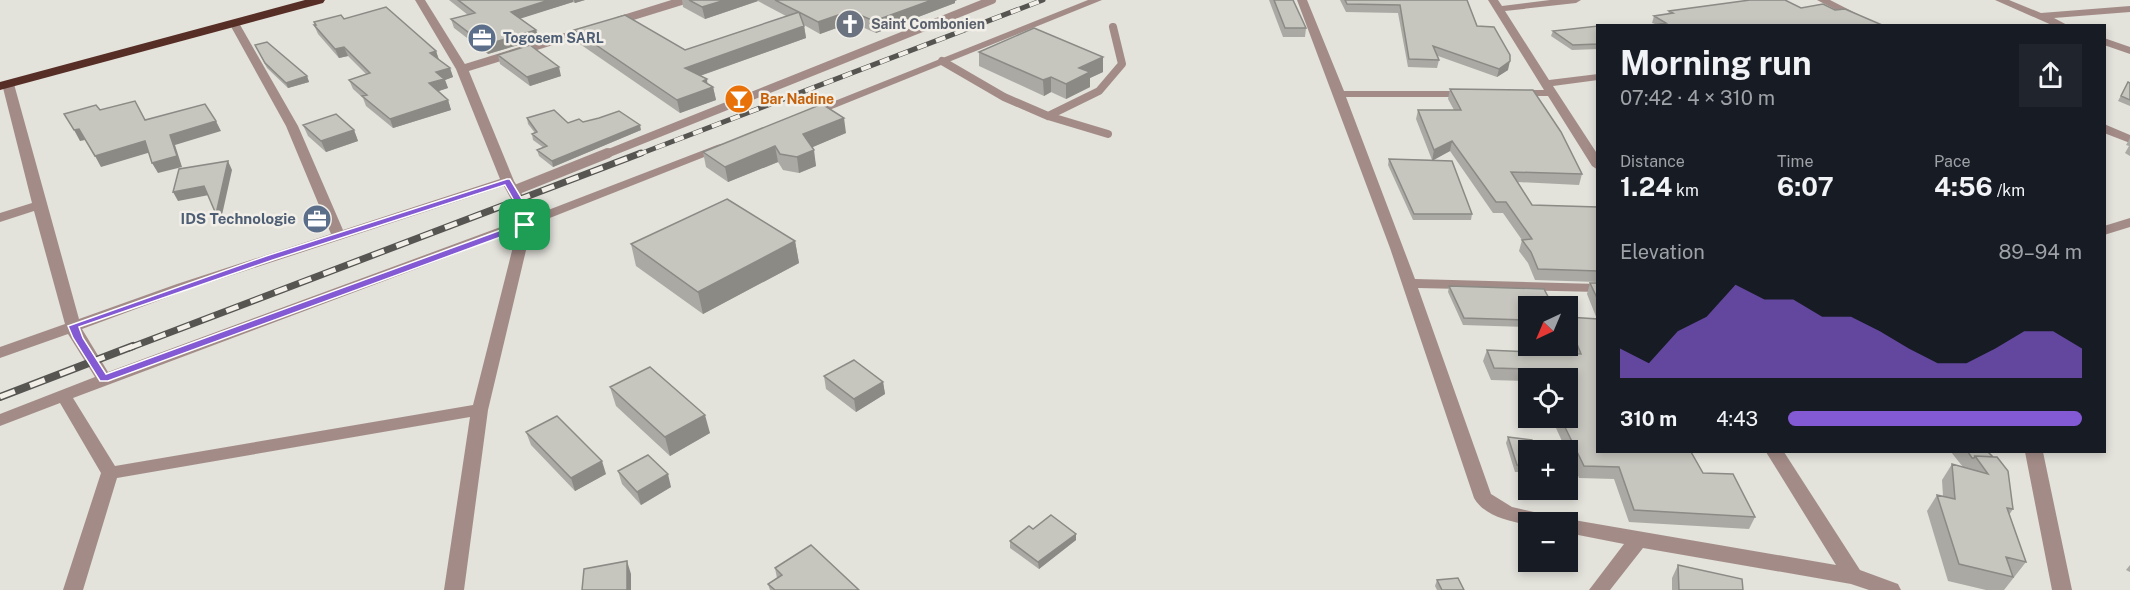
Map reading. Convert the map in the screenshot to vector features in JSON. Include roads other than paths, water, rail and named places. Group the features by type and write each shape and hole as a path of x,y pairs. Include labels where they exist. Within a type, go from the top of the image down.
{"highway":[{"path":"3,82 287,0"},
{"path":"3,82 319,0"}],"street":[{"path":"420,0 462,69 525,225 480,410 454,590"},
{"path":"799,117 1097,0"},
{"path":"1302,0 1341,94 1411,283 1483,498 1490,506 1504,513 1518,516"},
{"path":"1576,0 1496,4 1596,163"},
{"path":"1822,0 1872,24"},
{"path":"2000,0 2059,24"},
{"path":"2040,16 2130,9"},
{"path":"234,23 292,126 339,236"},
{"path":"2106,42 2130,51"},
{"path":"1505,93 1549,88 1596,77"},
{"path":"3,82 73,326 78,338 104,378"},
{"path":"1341,94 1482,93"},
{"path":"2106,129 2130,139"},
{"path":"0,420 104,378 525,225 734,143"},
{"path":"0,353 182,287 339,236 510,186"},
{"path":"0,218 39,206"},
{"path":"2106,230 2130,222"},
{"path":"1411,283 1596,288"},
{"path":"63,395 110,473 73,590"},
{"path":"110,473 480,410"},
{"path":"1776,453 1853,576"},
{"path":"2034,453 2062,590"},
{"path":"1578,528 1853,576 1891,590"},
{"path":"1599,590 1639,540"}],"lane":[{"path":"607,24 686,0"},
{"path":"510,186 992,0"},
{"path":"1048,116 1099,91 1122,64 1113,27"},
{"path":"462,69 596,28"},
{"path":"942,62 1004,97 1048,116 1108,134"}],"railway":[{"path":"637,155 1043,0"},
{"path":"129,348 641,153"},
{"path":"0,397 133,346"}],"place":[{"name":"Saint Combonien","path":"850,24"},
{"name":"Togosem SARL","path":"482,38"},
{"name":"Bar Nadine","path":"739,99"},
{"name":"IDS Technologie","path":"317,219"}]}
